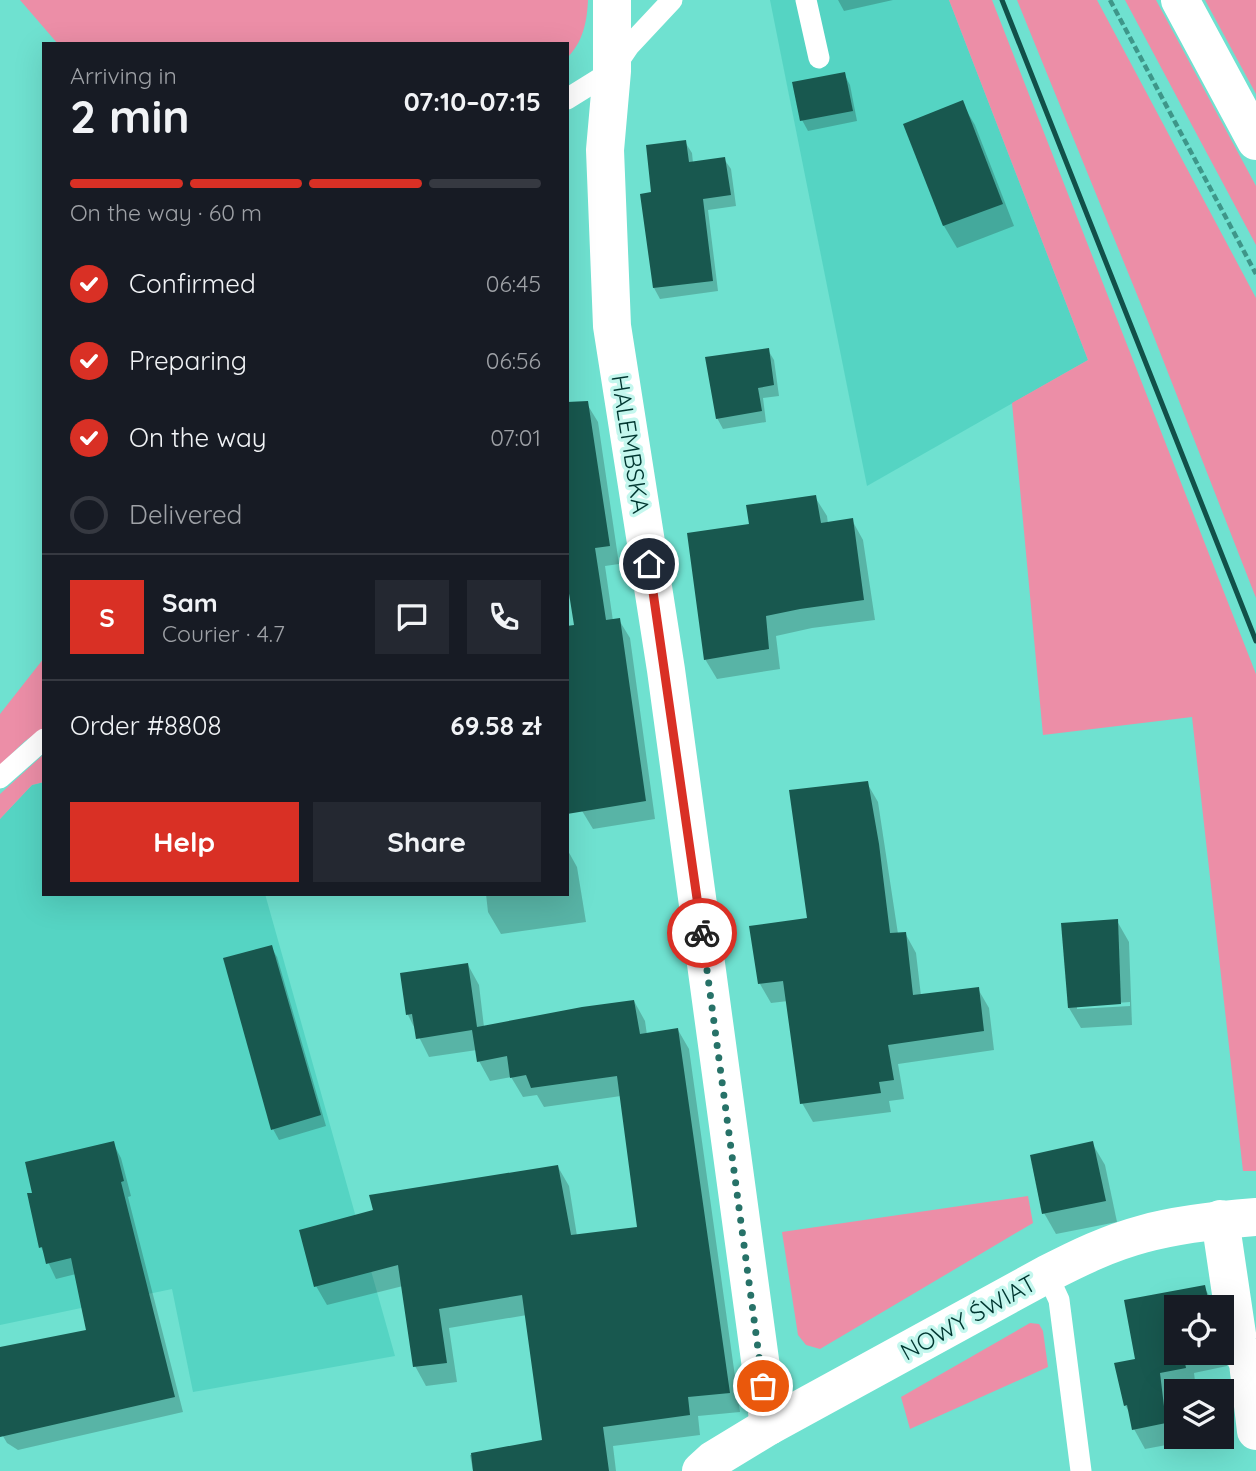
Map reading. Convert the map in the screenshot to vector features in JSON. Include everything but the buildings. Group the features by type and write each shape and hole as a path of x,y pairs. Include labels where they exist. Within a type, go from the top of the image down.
{"street":[{"name":"HALEMBSKA","path":"612,0 612,71 605,150 612,326 666,670 768,1426"},
{"path":"1180,0 1256,141"},
{"path":"1238,1218 1238,1341 1248,1363 1256,1431"},
{"name":"NOWY ŚWIAT","path":"701,1471 713,1460 768,1426 1092,1251 1142,1234 1238,1218"}],"lane":[{"path":"569,99 612,71 629,46 673,0"},
{"path":"806,0 819,58"},
{"path":"0,778 42,741"},
{"path":"1047,1274 1059,1300 1081,1471"}],"path":[{"path":"1110,0 1256,274"}],"shaded area":[{"path":"20,0 588,0 583,31 569,55 569,42 56,42"},
{"path":"770,0 949,0 1088,360 867,486"},
{"path":"949,0 992,0 1256,674 1256,1171 1243,1171 1192,717 1043,735 1012,403 1088,360"},
{"path":"1017,0 1097,0 1256,298 1256,598 1149,324"},
{"path":"1125,0 1156,0 1256,186 1256,245"},
{"path":"1205,0 1256,0 1256,94"},
{"path":"42,661 42,729 25,741 0,765 0,714"},
{"path":"42,756 42,782 32,785 0,819 0,794"},
{"path":"42,782 42,896 266,896 395,1356 193,1392 172,1289 0,1325 0,819 32,785"},
{"path":"1028,1196 1033,1223 820,1349 806,1345 798,1335 782,1232"},
{"path":"1030,1323 1039,1324 1043,1331 1048,1367 910,1429 901,1397"}],"railway":[{"path":"1002,0 1256,641"}],"way so far":[{"path":"702,933 763,1386"}],"route":[{"path":"649,564 702,933"}]}
